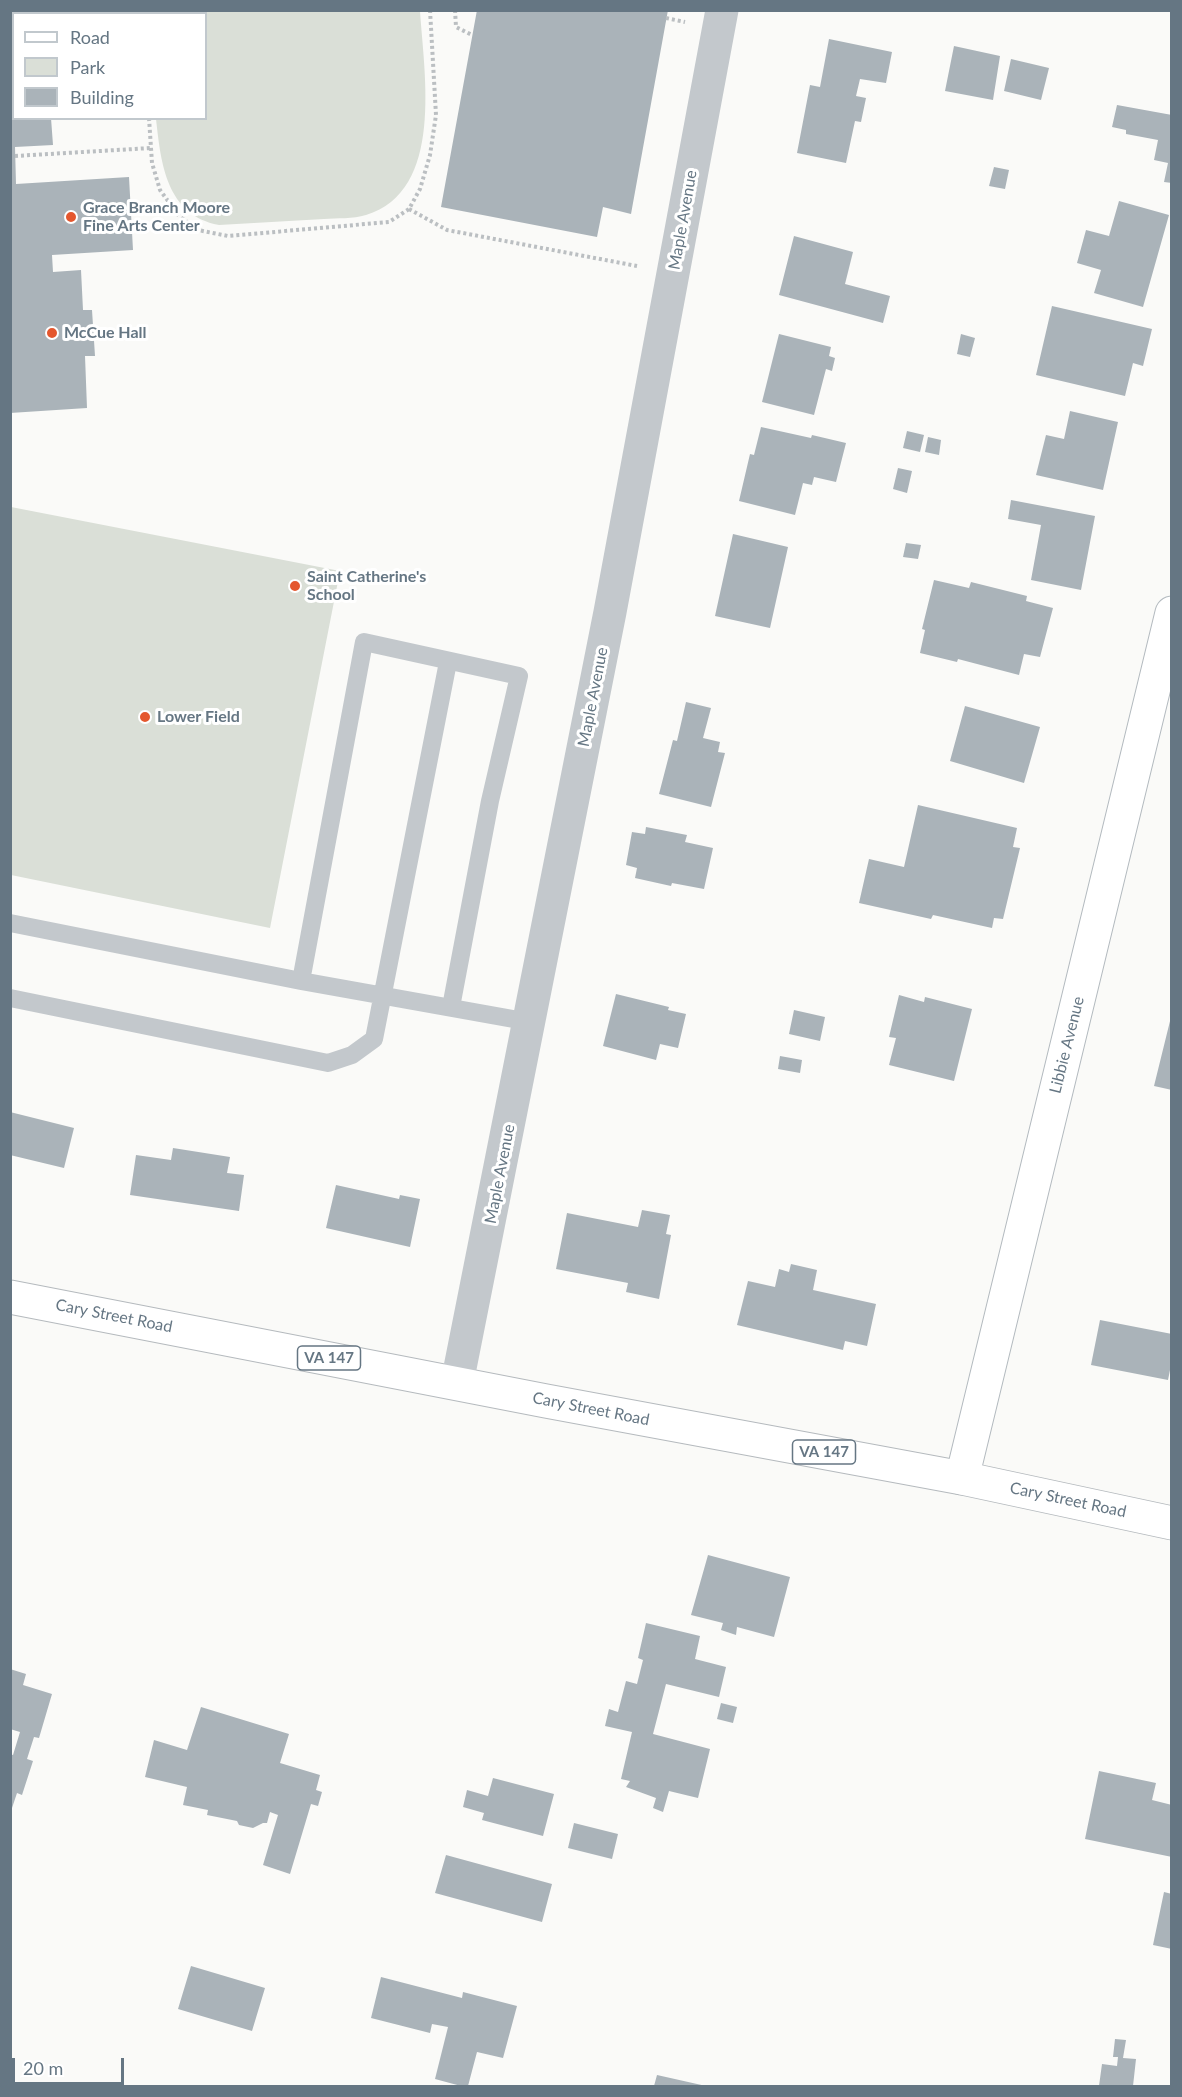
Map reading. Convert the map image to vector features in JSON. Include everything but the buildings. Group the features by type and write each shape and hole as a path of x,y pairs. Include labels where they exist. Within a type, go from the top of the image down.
{"main road":[{"name":"Libbie Avenue","path":"962,1478 1172,613"},
{"name":"Cary Street Road","path":"10,1297 546,1401 962,1478 1172,1522"}],"street":[{"name":"Maple Avenue","path":"457,1383 610,612 722,10"}],"lane":[{"path":"301,981 364,642 519,676 490,801 451,1007"},
{"path":"10,998 328,1063 352,1054 374,1039 448,662"},
{"path":"10,923 301,981 530,1022"}],"path":[{"path":"149,120 152,163 160,190 179,216 198,230 228,236 389,222 409,209 420,189 430,154 436,115 430,10"},
{"path":"455,10 456,27 472,35"},
{"path":"15,156 151,148"},
{"path":"409,209 447,230 673,273"}],"green space":[{"path":"420,11 426,96 424,127 419,156 408,182 391,202 366,215 356,217 219,225 201,219 177,199 170,185 160,153 156,120 207,120 207,12 149,12"},
{"name":"Lower Field","path":"11,507 340,571 270,928 11,875"}],"place":[{"name":"Grace Branch Moore Fine Arts Center","path":"71,217"},
{"name":"McCue Hall","path":"52,333"},
{"name":"Saint Catherine's School","path":"295,586"},
{"name":"Lower Field","path":"145,717"}]}
